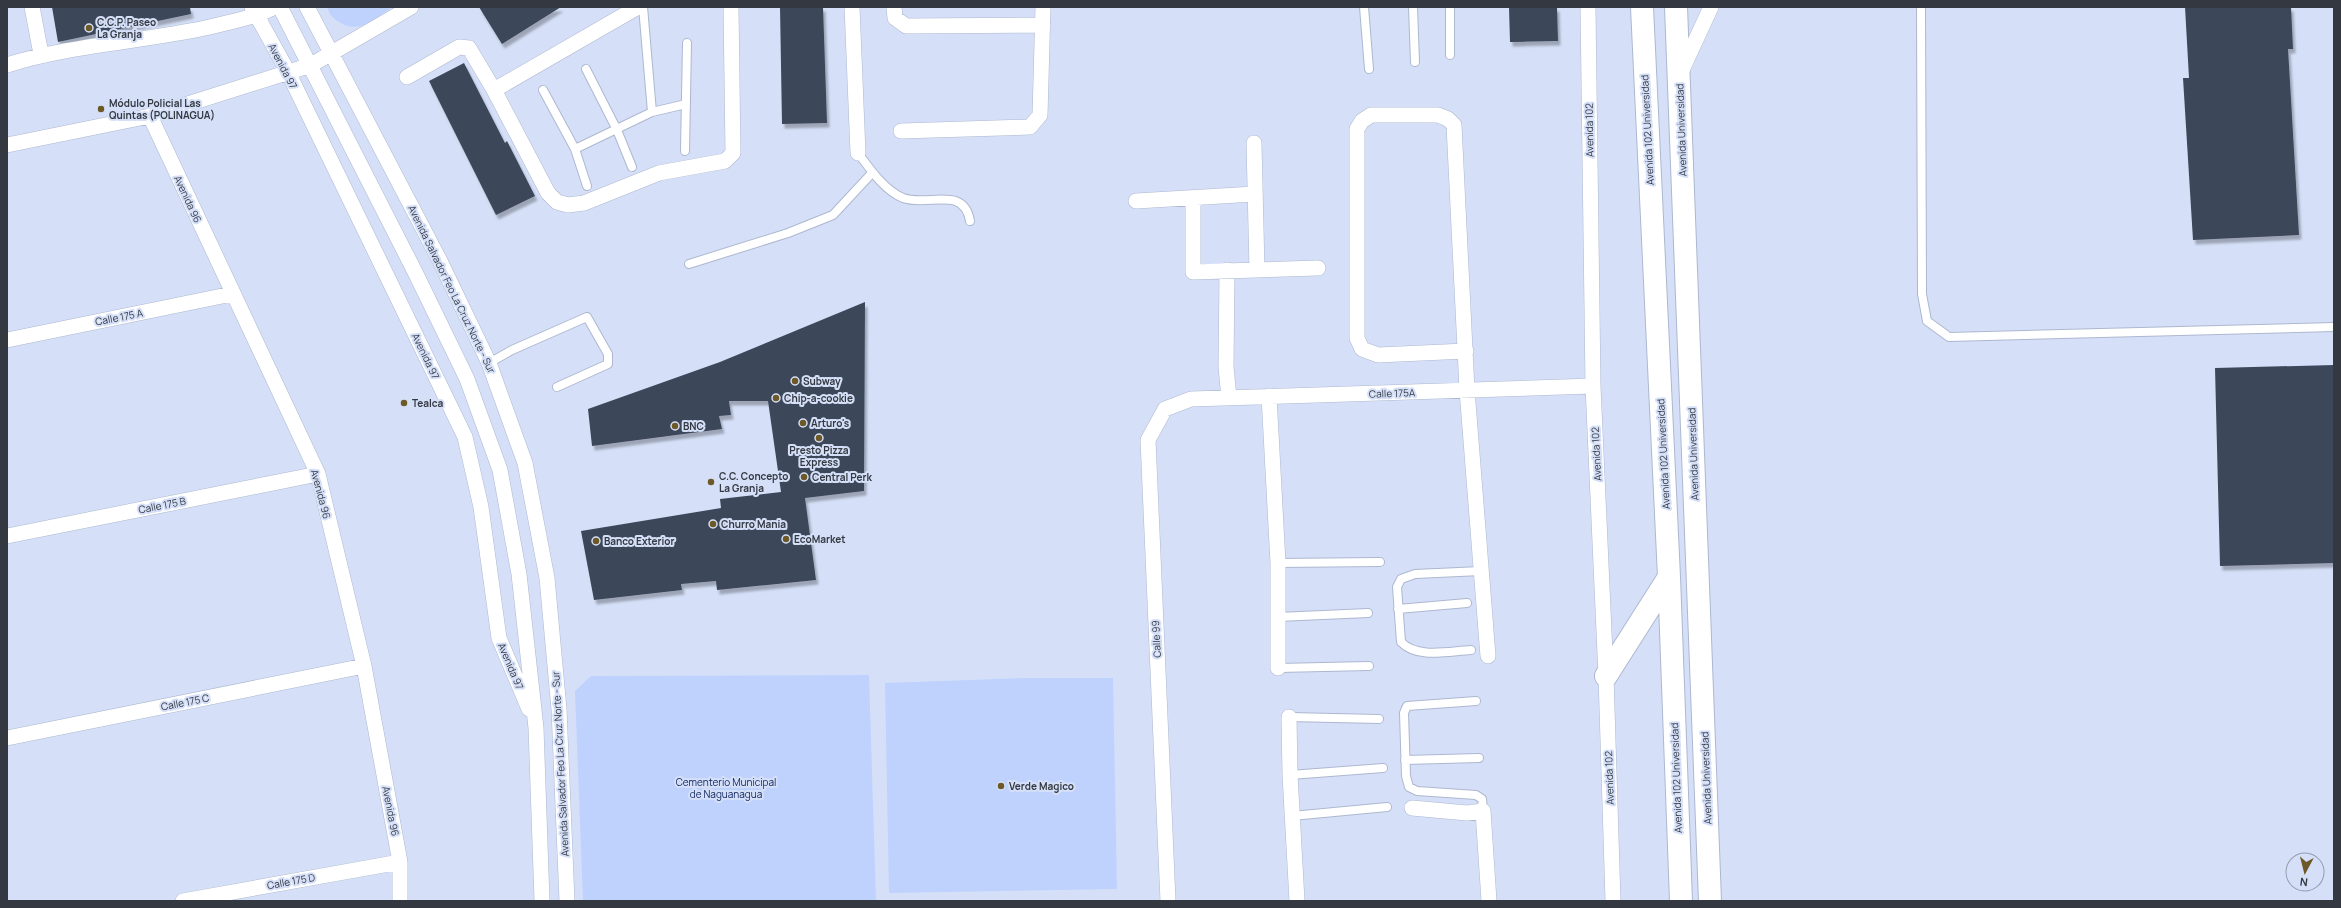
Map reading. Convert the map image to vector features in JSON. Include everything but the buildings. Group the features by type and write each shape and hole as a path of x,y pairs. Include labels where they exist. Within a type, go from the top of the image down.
{"main road":[{"name":"Avenida 102 Universidad","path":"1642,7 1669,577 1681,901"},
{"name":"Avenida Universidad","path":"1676,7 1710,901"},
{"path":"1606,676 1669,577"}],"street":[{"path":"32,7 41,54"},
{"path":"7,64 41,54 179,33 275,7"},
{"path":"280,7 311,65 467,379 500,470 520,574 536,728 542,901"},
{"name":"Avenida Salvador Feo La Cruz Norte - Sur","path":"307,7 440,261 489,363 525,463 547,578 560,710 567,901"},
{"path":"7,144 150,116 311,65 411,7"},
{"path":"494,90 638,7"},
{"path":"407,77 459,47 469,48 494,90 548,193 557,202 568,205 584,203 659,173 726,161 733,153 731,7"},
{"path":"852,7 858,153"},
{"path":"894,7 895,18 906,26 1043,25"},
{"path":"900,131 1030,127 1040,115 1043,7"},
{"name":"Avenida 102","path":"1588,7 1593,386 1606,676 1613,901"},
{"path":"1679,77 1711,7"},
{"name":"Avenida 97","path":"254,12 288,72 465,437 481,507 499,638 536,728"},
{"path":"1466,351 1378,355 1362,349 1357,338 1357,129 1362,121 1371,115 1438,115 1448,119 1454,126 1466,351 1467,390 1488,656"},
{"name":"Avenida 96","path":"150,116 232,294 318,474 364,666 400,862 400,901"},
{"path":"7,131 19,138 28,140"},
{"path":"1254,143 1257,270"},
{"path":"1136,202 1255,194"},
{"path":"1193,198 1193,272 1318,268"},
{"path":"1227,270 1226,367 1229,398"},
{"name":"Calle 175 A","path":"7,340 232,294"},
{"name":"Calle 175A","path":"1191,399 1593,386"},
{"path":"1269,396 1278,562 1278,668"},
{"name":"Calle 99","path":"1168,901 1148,440 1165,409 1191,399"},
{"name":"Calle 175 B","path":"7,536 318,474"},
{"name":"Calle 175 C","path":"7,738 364,666"},
{"path":"1290,717 1290,775 1297,901"},
{"path":"1412,808 1467,813 1482,811 1489,901"},
{"name":"Calle 175 D","path":"183,901 400,862"}],"lane":[{"path":"643,7 652,112"},
{"path":"1364,7 1369,69"},
{"path":"1413,7 1415,62"},
{"path":"1450,7 1450,56"},
{"path":"1921,7 1922,294 1927,321 1949,338 2334,328"},
{"path":"685,151 687,43"},
{"path":"586,69 617,130 632,168"},
{"path":"543,90 574,149 587,186"},
{"path":"574,149 617,130 652,112 686,104"},
{"path":"858,153 872,173 902,198 914,200 952,200 962,202 968,210 970,221"},
{"path":"689,264 788,233 833,215 872,173"},
{"path":"489,363 512,350 587,317 608,354 608,364 557,387"},
{"path":"1278,562 1380,562"},
{"path":"1471,650 1416,652 1407,649 1401,642 1397,587 1401,579 1415,574 1481,571"},
{"path":"1398,609 1467,603"},
{"path":"1278,617 1368,613"},
{"path":"1278,668 1369,666"},
{"path":"1476,701 1407,706 1404,713 1405,760 1406,776 1409,787 1417,791 1476,795 1482,799 1482,811"},
{"path":"1290,717 1379,719"},
{"path":"1405,760 1479,758"},
{"path":"1290,775 1383,768"},
{"path":"1292,816 1387,807"}],"green space":[{"path":"328,7 392,7 367,24 354,27 347,26 335,19 330,14"},
{"name":"Cementerio Municipal de Naguanagua","path":"869,675 876,901 583,901 575,691 591,676"},
{"name":"Verde Magico","path":"1025,678 1113,678 1117,889 889,893 885,683"}],"place":[{"name":"C.C.P. Paseo La Granja","path":"89,28"},
{"name":"Módulo Policial Las Quintas (POLINAGUA)","path":"101,109"},
{"name":"Subway","path":"795,381"},
{"name":"Chip-a-cookie","path":"776,398"},
{"name":"Tealca","path":"404,403"},
{"name":"Arturo's","path":"803,423"},
{"name":"BNC","path":"675,426"},
{"name":"Presto Pizza Express","path":"819,438"},
{"name":"Central Perk","path":"804,477"},
{"name":"C.C. Concepto La Granja","path":"711,482"},
{"name":"Churro Mania","path":"713,524"},
{"name":"EcoMarket","path":"786,539"},
{"name":"Banco Exterior","path":"596,541"},
{"name":"Verde Magico","path":"1001,786"}]}
